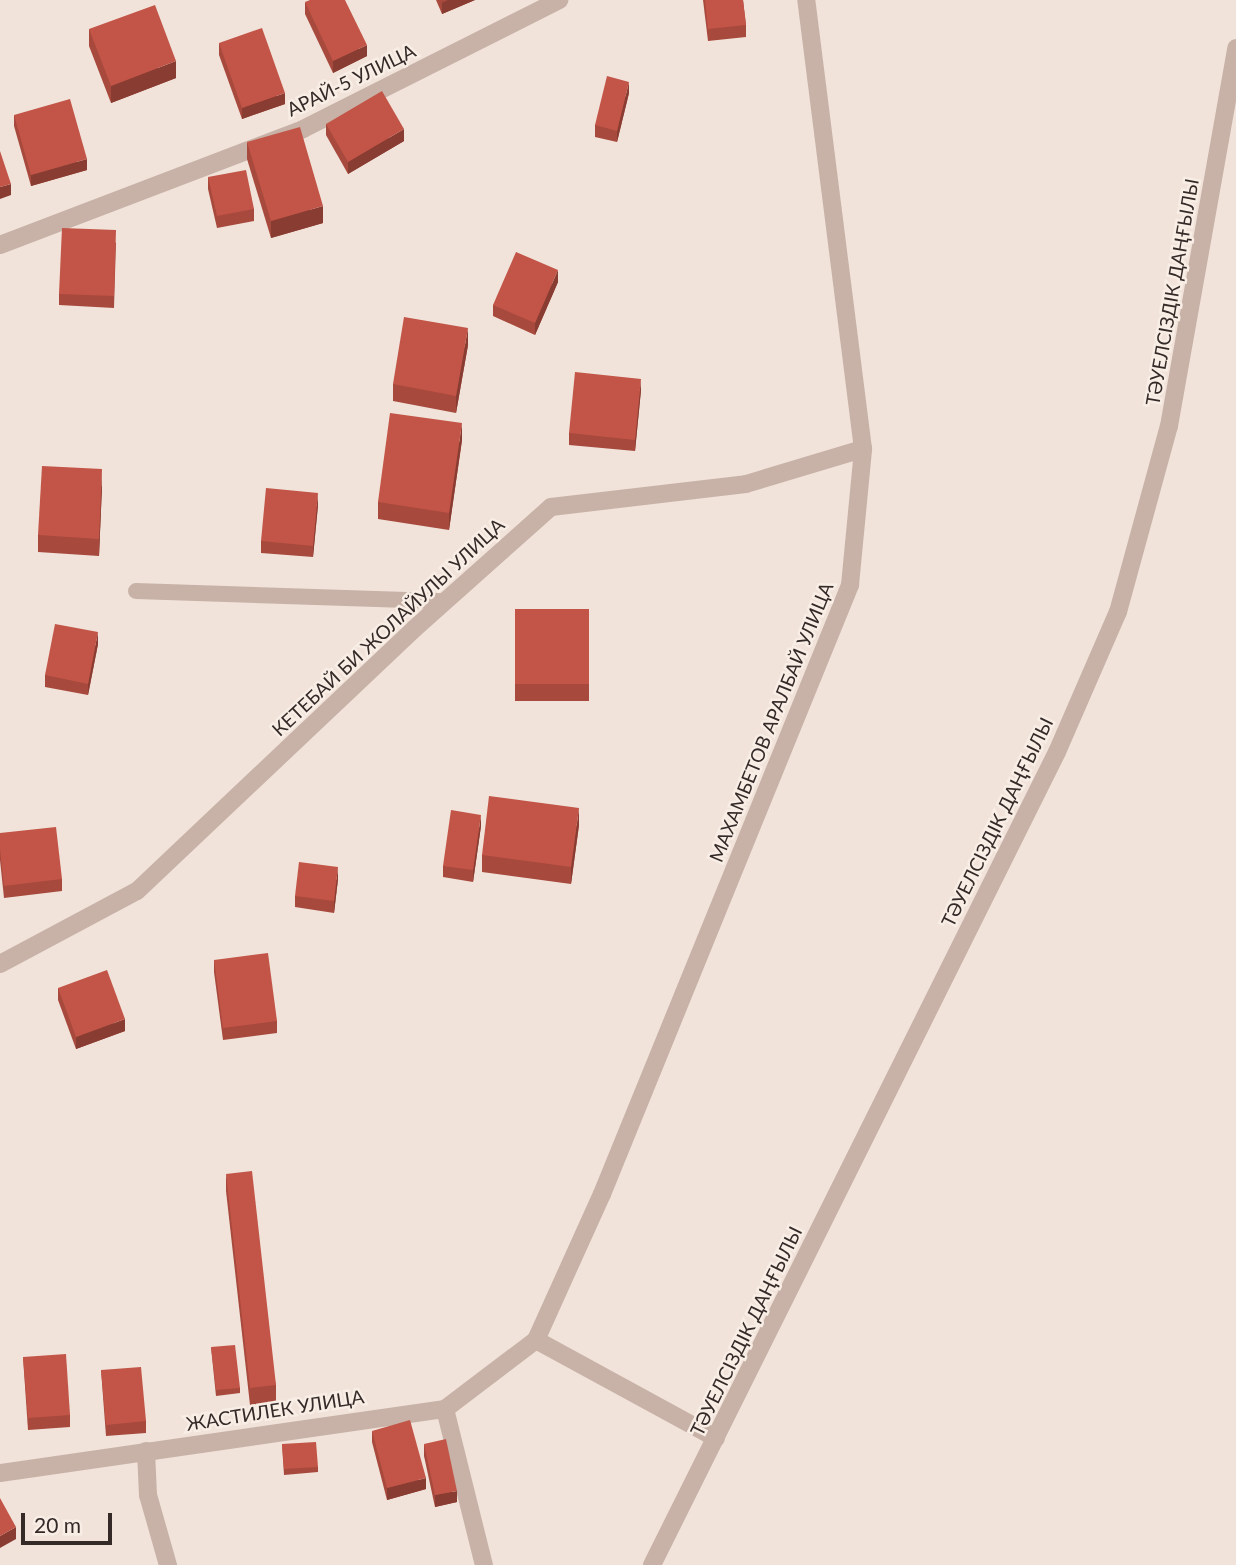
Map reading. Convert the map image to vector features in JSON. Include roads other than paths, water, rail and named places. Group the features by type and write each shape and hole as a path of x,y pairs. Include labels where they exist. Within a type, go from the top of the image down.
{"street":[{"name":"АРАЙ-5 УЛИЦА","path":"0,245 303,129 559,0"},
{"name":"МАХАМБЕТОВ АРАЛБАЙ УЛИЦА","path":"536,1340 608,1181 850,585 863,449 806,0"},
{"name":"ТӘУЕЛСІЗДІК ДАҢҒЫЛЫ","path":"652,1565 1056,752 1118,612 1169,426 1236,48"},
{"name":"КЕТЕБАЙ БИ ЖОЛАЙУЛЫ УЛИЦА","path":"0,964 137,891 445,601 551,507 746,484 863,449"},
{"path":"536,1340 716,1438"},
{"name":"ЖАСТИЛЕК УЛИЦА","path":"0,1473 445,1409 536,1340"},
{"path":"445,1409 484,1565"},
{"path":"146,1451 148,1495 168,1565"}],"lane":[{"path":"136,591 445,601"}]}
